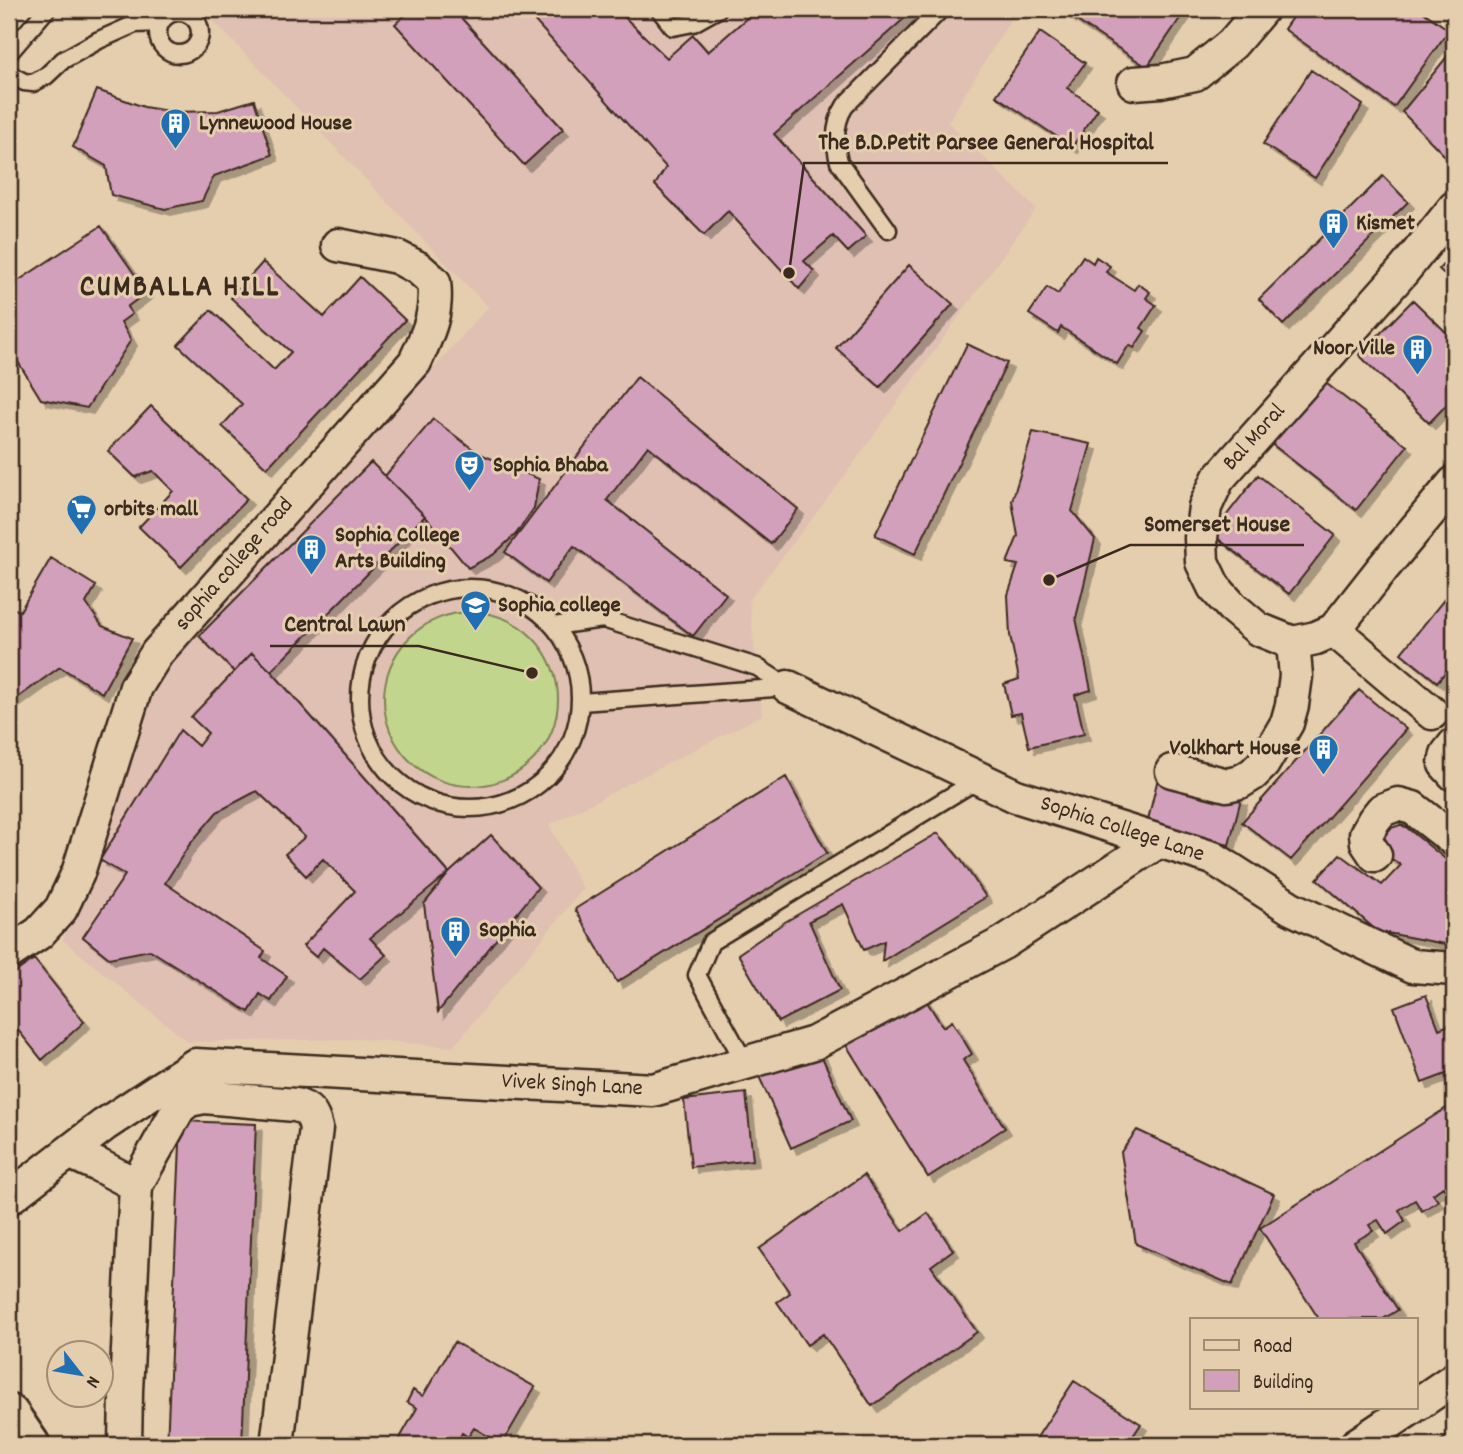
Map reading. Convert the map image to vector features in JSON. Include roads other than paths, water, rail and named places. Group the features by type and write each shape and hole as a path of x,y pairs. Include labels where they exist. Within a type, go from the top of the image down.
{"main road":[{"path":"9,1415 30,1445"}],"street":[{"path":"1134,82 1161,81 1195,74 1232,44 1262,9"},
{"name":"Bal Moral","path":"1293,643 1258,629 1214,587 1202,562 1200,538 1205,507 1218,479 1404,270 1454,208"},
{"name":"sophia college road","path":"9,953 39,933 61,909 78,873 136,687 157,653 415,362 431,329 436,300 435,282 418,268 397,257 338,245"},
{"path":"1172,771 1227,785 1240,782 1263,764 1287,723 1292,705 1296,676 1293,643 1316,638 1334,630 1454,483"},
{"path":"1334,630 1432,713"},
{"name":"Sophia College Lane","path":"788,687 1016,796 1213,858 1291,908 1412,966 1454,969"},
{"path":"1454,745 1447,754 1445,764 1454,774"},
{"path":"1374,855 1367,843 1366,834 1382,810 1398,804 1413,808 1454,840"},
{"name":"Vivek Singh Lane","path":"9,1198 104,1125 195,1065 653,1090 814,1043 1003,943 1159,841"},
{"path":"125,1445 136,1185 179,1108 189,1100 204,1097 303,1107 313,1115 316,1128 277,1445"},
{"path":"69,1152 136,1185"},
{"path":"1418,1404 1453,1382"},
{"path":"1356,1445 1411,1408"}],"lane":[{"path":"9,53 47,9"},
{"path":"659,9 673,27 694,23 718,9"},
{"path":"888,230 839,163 836,150 837,118 845,106 941,9"},
{"path":"9,74 24,82 33,83 46,76 63,60 99,40 135,24 160,23"},
{"path":"459,588 486,589 512,596 535,609 554,626 568,646 577,670 581,702 575,730 559,763 533,789 500,804 464,809 428,801 397,782 374,754 362,719 361,683 372,648 394,619 424,598 459,588"},
{"path":"554,626 603,619 757,667 788,687"},
{"path":"581,702 788,687"},
{"path":"745,1063 697,975 711,942 979,779"}],"place":[{"name":"Lynnewood House","path":"176,151"},
{"name":"Kismet","path":"1333,251"},
{"name":"The B.D.Petit Parsee General Hospital","path":"789,273"},
{"name":"Noor Ville","path":"1418,376"},
{"name":"Sophia Bhaba","path":"470,493"},
{"name":"orbits mall","path":"81,537"},
{"name":"Sophia College Arts Building","path":"312,576"},
{"name":"Somerset House","path":"1049,580"},
{"name":"Sophia college","path":"475,633"},
{"name":"Central Lawn","path":"532,673"},
{"name":"Volkhart House","path":"1324,776"},
{"name":"Sophia","path":"456,958"}],"district":[{"name":"CUMBALLA HILL","path":"180,289"}]}
